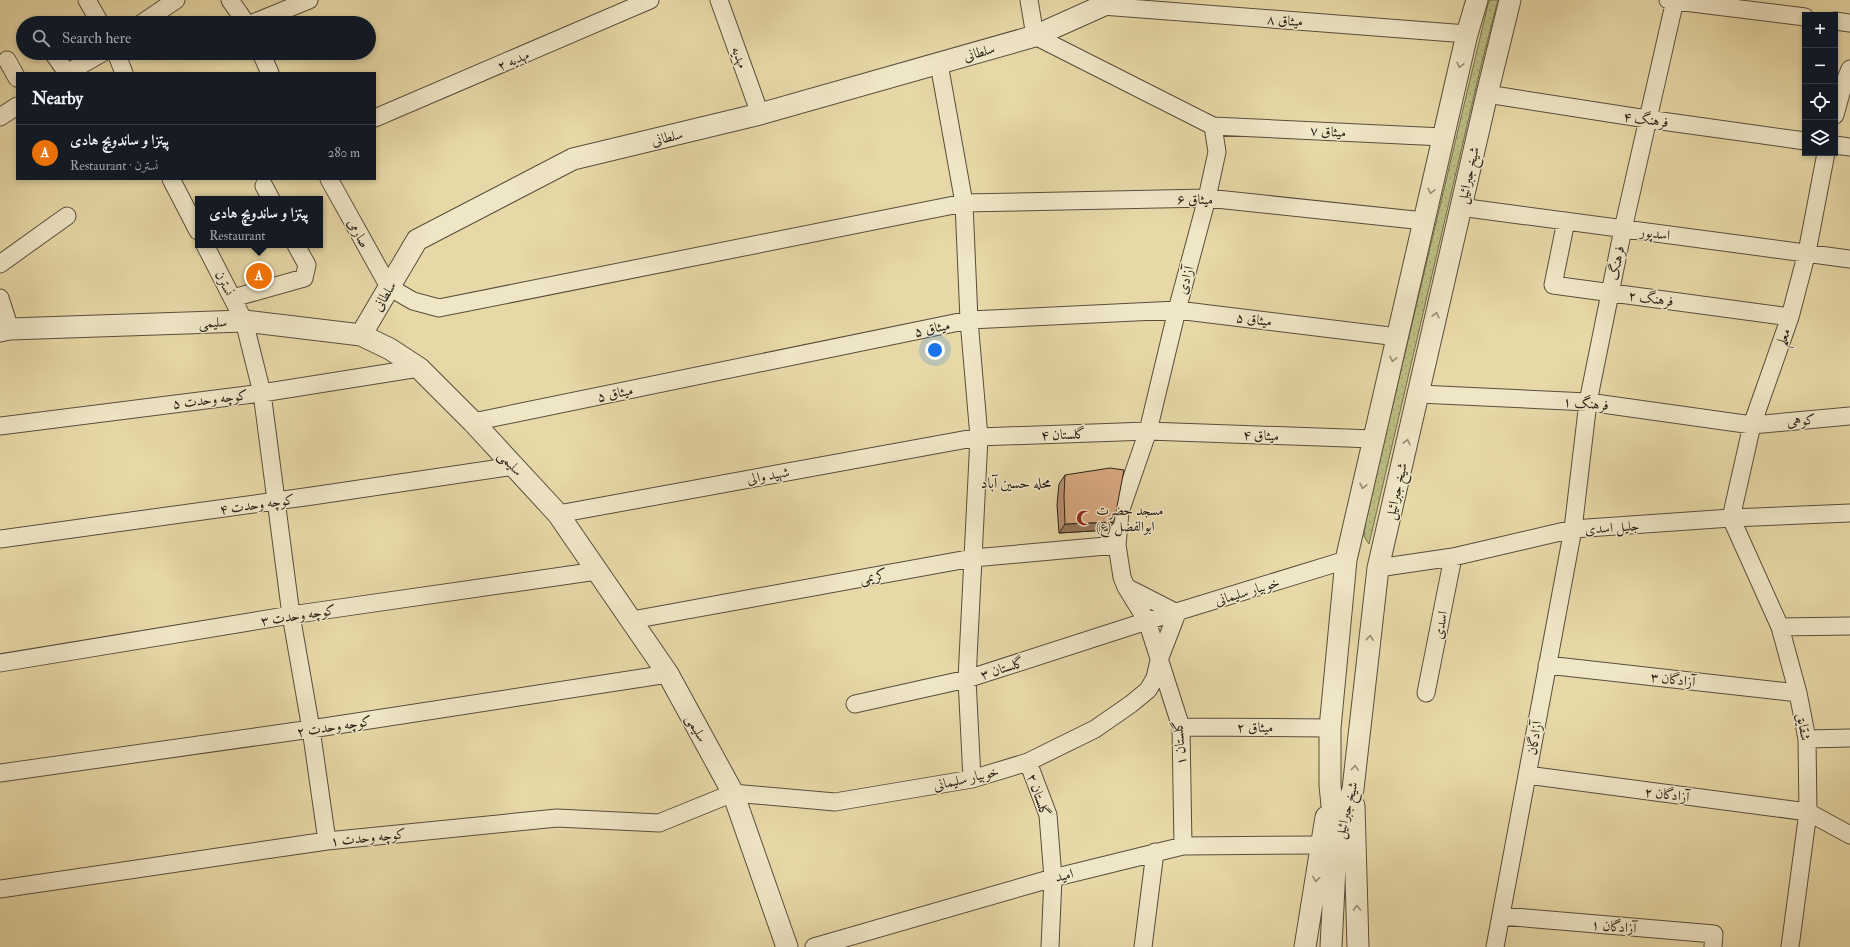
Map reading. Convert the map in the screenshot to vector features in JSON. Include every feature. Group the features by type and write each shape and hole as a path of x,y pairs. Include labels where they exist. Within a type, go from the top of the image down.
{"street":[{"path":"88,0 96,16"},
{"path":"152,16 176,0"},
{"path":"230,0 241,16"},
{"path":"269,16 309,0"},
{"name":"مهدیه ۲","path":"376,118 650,0"},
{"name":"مهدیه","path":"719,0 760,114"},
{"path":"1029,0 1035,36 1213,126"},
{"name":"شیخ جبرائیل","path":"1329,845 1330,728 1346,560 1467,34 1477,0"},
{"name":"شیخ جبرائیل","path":"1329,845 1353,788 1378,568 1486,94 1510,0"},
{"path":"1673,0 1802,17"},
{"name":"فرهنگ","path":"1573,529 1588,402 1623,229 1673,0"},
{"name":"سلطانی","path":"360,335 418,240 573,160 760,114 1035,36 1107,3"},
{"name":"میثاق ۸","path":"1107,3 1467,34"},
{"path":"1838,21 1850,23"},
{"path":"7,60 16,76"},
{"path":"58,60 65,72"},
{"path":"68,72 89,60"},
{"path":"119,60 124,72"},
{"path":"264,60 270,72"},
{"path":"939,64 964,203 970,320 979,437 967,679 972,779"},
{"path":"1838,104 1850,69"},
{"name":"فرهنگ ۴","path":"1486,94 1647,119 1802,141"},
{"path":"0,117 16,107"},
{"name":"میثاق ۷","path":"1213,126 1443,137"},
{"name":"آزادی","path":"1147,620 1126,587 1122,577 1117,545 1120,512 1148,431 1177,310 1207,198 1216,152 1213,126"},
{"path":"1838,145 1850,147"},
{"name":"معلم","path":"1731,518 1752,425 1790,317 1807,252 1825,156"},
{"path":"172,180 195,225"},
{"name":"صارمی","path":"331,180 389,287"},
{"name":"میثاق ۶","path":"389,287 413,301 439,308 964,203 1207,198 1424,221"},
{"name":"اسدپور","path":"1460,207 1807,252 1850,259"},
{"path":"0,264 67,216"},
{"name":"فرهنگ ۲","path":"1566,221 1553,285 1790,317"},
{"name":"نسترن","path":"207,248 244,320 262,393 292,615 311,729 326,841"},
{"path":"233,298 296,282 304,278 307,265 298,248"},
{"path":"0,298 5,330"},
{"name":"میثاق ۵","path":"473,422 970,320 1177,310 1398,337"},
{"name":"سلیمی","path":"5,330 244,320 360,335 390,349 419,368 473,422 558,514 668,674 733,793 787,947"},
{"name":"کوچه وحدت ۵","path":"0,426 262,393 419,368"},
{"name":"فرهنگ ۱","path":"1418,394 1588,402 1752,425"},
{"name":"کوهی","path":"1752,425 1850,416"},
{"name":"گلستان ۴","path":"979,437 1148,431"},
{"name":"میثاق ۴","path":"1148,431 1374,438"},
{"name":"شهید والی","path":"558,514 979,437"},
{"name":"کوچه وحدت ۴","path":"0,539 312,496 514,466"},
{"name":"جلیل اسدی","path":"1378,568 1453,557 1573,529 1731,518 1850,513"},
{"name":"شقایق","path":"1731,518 1780,627 1798,693 1807,739 1808,812 1790,947"},
{"name":"آزادگان","path":"1495,947 1573,529"},
{"name":"کریمی","path":"632,620 973,558 1117,545"},
{"name":"اسدی","path":"1426,693 1453,557"},
{"name":"خوبیار سلیمانی","path":"1147,620 1177,613 1346,560"},
{"name":"کوچه وحدت ۳","path":"0,663 292,615 597,571"},
{"path":"1126,587 1177,613"},
{"name":"خوبیار سلیمانی","path":"733,793 835,802 972,779 1028,762 1094,729 1131,704 1148,690 1155,678 1159,660 1177,613"},
{"name":"گلستان ۳","path":"855,704 967,679 1147,620"},
{"name":"گلستان ۱","path":"1147,620 1181,727 1183,846"},
{"path":"1780,627 1850,626"},
{"name":"آزادگان ۳","path":"1547,665 1798,693"},
{"name":"کوچه وحدت ۲","path":"0,774 311,729 668,674"},
{"name":"میثاق ۲","path":"1181,727 1330,728"},
{"path":"1807,739 1850,738"},
{"name":"گلستان ۲","path":"1028,762 1048,815 1053,878 1050,947"},
{"name":"آزادگان ۲","path":"1527,775 1808,812"},
{"path":"1353,788 1358,947"},
{"name":"کوچه وحدت ۱","path":"0,889 326,841 557,818 659,823 733,793"},
{"path":"1808,812 1850,835"},
{"path":"1305,947 1329,845"},
{"path":"1329,845 1331,947"},
{"name":"امید","path":"814,947 1053,878 1183,846 1329,845"},
{"path":"1143,947 1155,852"},
{"name":"آزادگان ۱","path":"1502,916 1714,934 1712,947"}],"green space":[{"path":"1489,0 1498,0 1480,70 1369,544 1364,536 1366,517"}],"building":[{"name":"مسجد حضرت ابوالفضل (ع)","path":"1110,468 1124,470 1114,522 1065,524 1065,475"}],"place":[{"name":"پیتزا و ساندویچ هادی","path":"259,276"},
{"name":"مسجد حضرت ابوالفضل (ع)","path":"1084,518"}],"district":[{"name":"محله حسین آباد","path":"1016,483"}]}
